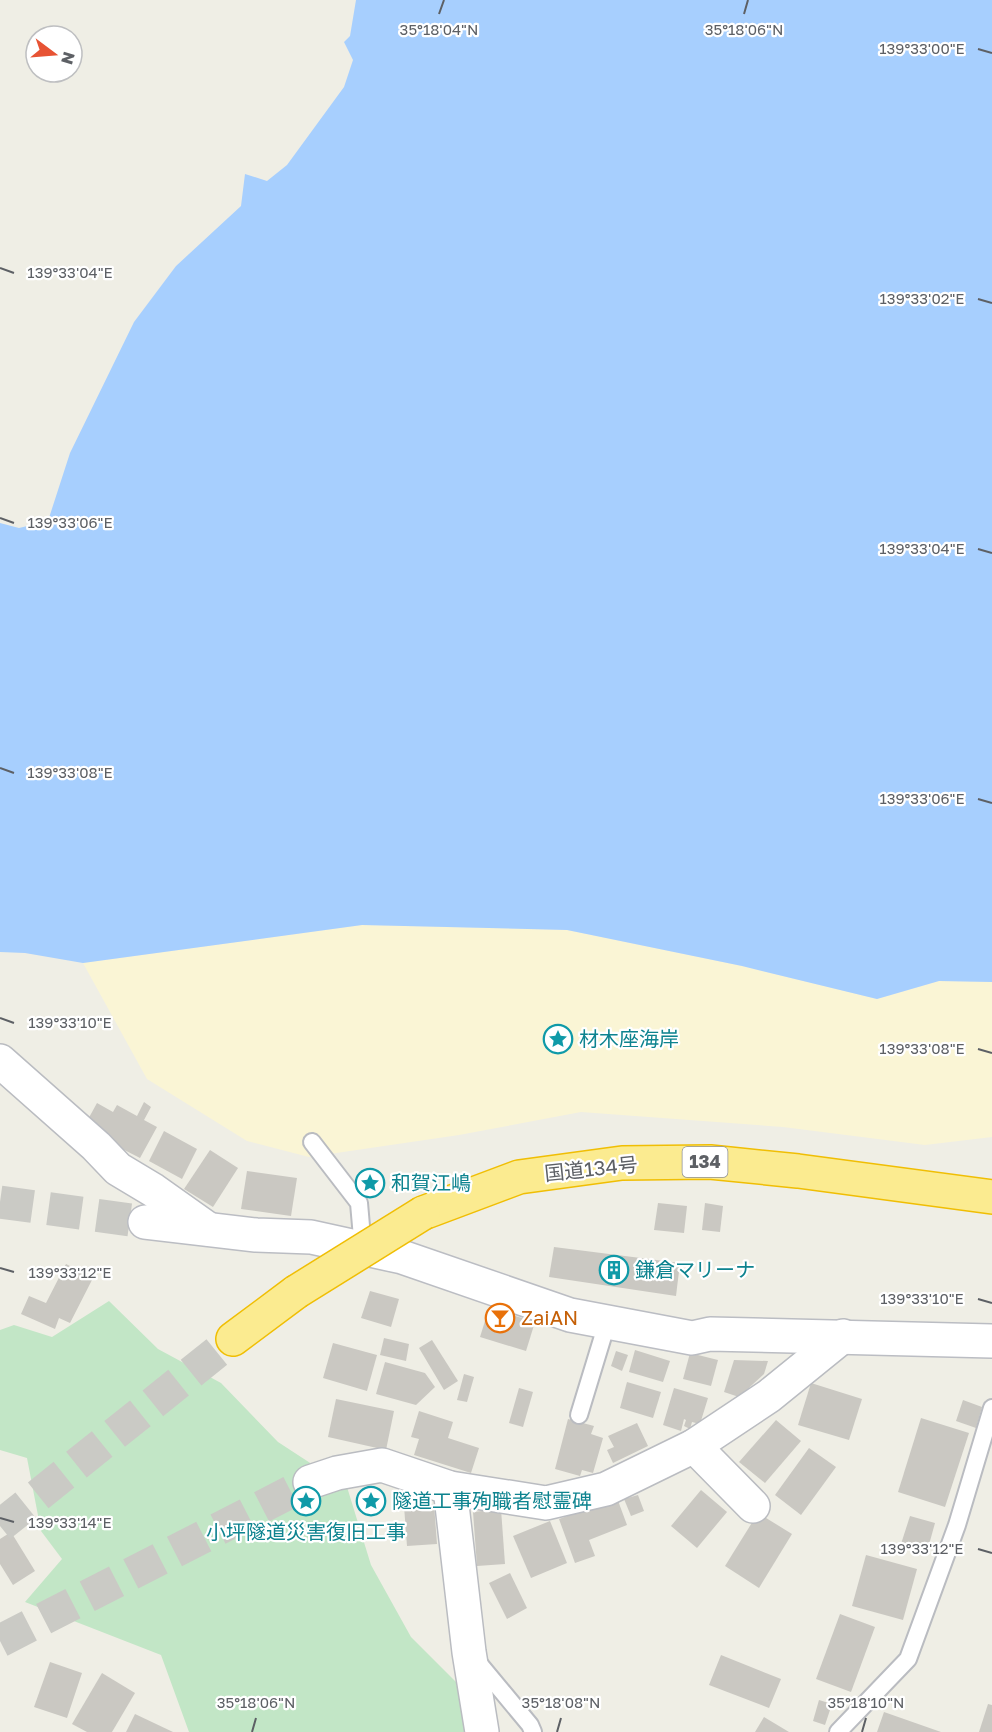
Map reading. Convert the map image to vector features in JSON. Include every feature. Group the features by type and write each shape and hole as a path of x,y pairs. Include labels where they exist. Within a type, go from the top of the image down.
{"highway":[{"name":"国道134号","path":"233,1339 296,1292 423,1213 519,1177 622,1163 710,1162 798,1171 992,1197"}],"street":[{"path":"0,1061 96,1146 118,1169 153,1190 208,1229"},
{"path":"145,1222 256,1235 311,1237 402,1257 570,1315 692,1338 710,1334 992,1341"},
{"path":"310,1482 337,1473 382,1465 450,1488 546,1503 606,1489 694,1446 769,1396 843,1336"},
{"path":"694,1446 753,1506"},
{"path":"450,1488 469,1652 482,1732"}],"lane":[{"path":"312,1142 359,1203 363,1249"},
{"path":"579,1415 607,1323"},
{"path":"838,1732 908,1659 957,1525 992,1408"},
{"path":"469,1652 530,1725 533,1732"}],"green space":[{"path":"109,1301 158,1349 221,1383 278,1442 347,1487 371,1565 411,1637 456,1682 467,1732 189,1732 161,1655 25,1602 62,1559 41,1531 27,1458 0,1450 0,1330 14,1325 52,1337"}],"sand":[{"name":"材木座海岸","path":"362,925 567,930 742,966 877,999 939,981 992,982 992,1137 925,1145 783,1127 581,1112 459,1135 309,1157 247,1141 147,1079 83,963"}],"water":[{"path":"356,0 992,0 992,982 939,981 877,999 742,966 567,930 362,925 83,963 25,953 0,952 0,523 19,528 48,521 70,453 134,322 176,266 241,206 245,174 267,181 287,165 344,87 353,60 344,42 350,36"}],"building":[{"path":"144,1102 151,1107 144,1120 157,1127 140,1158 99,1137 86,1123 97,1103 113,1112 117,1105 137,1116"},
{"path":"164,1131 197,1149 182,1179 149,1161"},
{"path":"210,1150 238,1168 213,1207 184,1189"},
{"path":"247,1171 297,1178 291,1216 241,1209"},
{"path":"658,1203 687,1206 684,1233 654,1230"},
{"path":"705,1203 723,1206 720,1232 702,1230"},
{"name":"鎌倉マリーナ","path":"554,1247 680,1263 676,1296 549,1277"},
{"path":"66,1264 93,1278 70,1323 59,1318 55,1329 21,1314 29,1296 46,1303"},
{"path":"370,1291 399,1299 391,1327 361,1318"},
{"path":"489,1308 535,1322 526,1351 480,1337"},
{"path":"384,1338 409,1344 406,1361 380,1355"},
{"path":"432,1340 458,1381 444,1390 419,1348"},
{"path":"333,1343 377,1355 367,1391 323,1378"},
{"path":"635,1350 670,1361 663,1382 629,1372"},
{"path":"616,1351 628,1355 622,1371 611,1366"},
{"path":"690,1353 718,1360 711,1386 683,1379"},
{"path":"734,1360 768,1361 764,1374 739,1397 724,1392"},
{"path":"385,1362 425,1373 435,1387 416,1405 376,1394"},
{"path":"464,1374 474,1377 467,1402 457,1400"},
{"path":"627,1382 661,1392 653,1418 620,1408"},
{"path":"811,1383 862,1399 849,1440 798,1425"},
{"path":"519,1388 533,1392 523,1427 509,1423"},
{"path":"674,1388 708,1398 700,1424 692,1422 690,1429 684,1426 686,1420 684,1419 681,1431 663,1425"},
{"path":"336,1399 394,1411 386,1450 328,1437"},
{"path":"963,1400 982,1407 976,1428 956,1421"},
{"path":"419,1411 453,1422 448,1438 479,1448 471,1473 414,1455 419,1439 411,1437"},
{"path":"921,1418 969,1433 945,1507 898,1492"},
{"path":"568,1419 594,1426 591,1434 603,1438 593,1473 582,1470 580,1476 555,1469"},
{"path":"776,1420 801,1441 765,1483 739,1462"},
{"path":"637,1423 648,1446 613,1463 607,1450 614,1447 608,1436"},
{"path":"809,1448 836,1467 801,1515 775,1495"},
{"path":"701,1490 727,1512 697,1548 671,1526"},
{"path":"638,1495 644,1511 631,1516 624,1499"},
{"path":"617,1498 627,1525 589,1540 595,1556 575,1563 559,1519"},
{"path":"434,1504 437,1544 407,1546 404,1506"},
{"path":"501,1509 505,1564 477,1566 473,1512"},
{"path":"758,1513 792,1534 759,1588 725,1566"},
{"path":"910,1516 935,1523 927,1552 901,1544"},
{"path":"550,1521 567,1563 531,1578 513,1536"},
{"path":"11,1532 35,1571 13,1585 0,1564 0,1539"},
{"path":"866,1555 917,1569 903,1620 852,1606"},
{"path":"510,1573 527,1608 507,1619 489,1583"},
{"path":"840,1614 875,1627 851,1692 816,1679"},
{"path":"721,1655 781,1679 769,1708 709,1685"},
{"path":"50,1662 82,1673 67,1718 34,1707"},
{"path":"102,1673 135,1693 112,1732 87,1732 72,1724"},
{"path":"819,1700 832,1704 825,1725 813,1721"},
{"path":"988,1704 992,1705 992,1732 979,1732"},
{"path":"884,1712 941,1732 877,1732"},
{"path":"135,1714 173,1732 126,1732"},
{"path":"764,1717 789,1732 755,1732"}],"tunnel":[{"path":"0,1202 145,1222"},
{"path":"0,1526 233,1339"},
{"path":"0,1641 310,1482"}],"place":[{"name":"材木座海岸","path":"558,1039"},
{"name":"和賀江嶋","path":"370,1183"},
{"name":"鎌倉マリーナ","path":"614,1270"},
{"name":"ZaiAN","path":"500,1318"},
{"name":"小坪隧道災害復旧工事","path":"306,1501"},
{"name":"隧道工事殉職者慰霊碑","path":"371,1501"}]}
